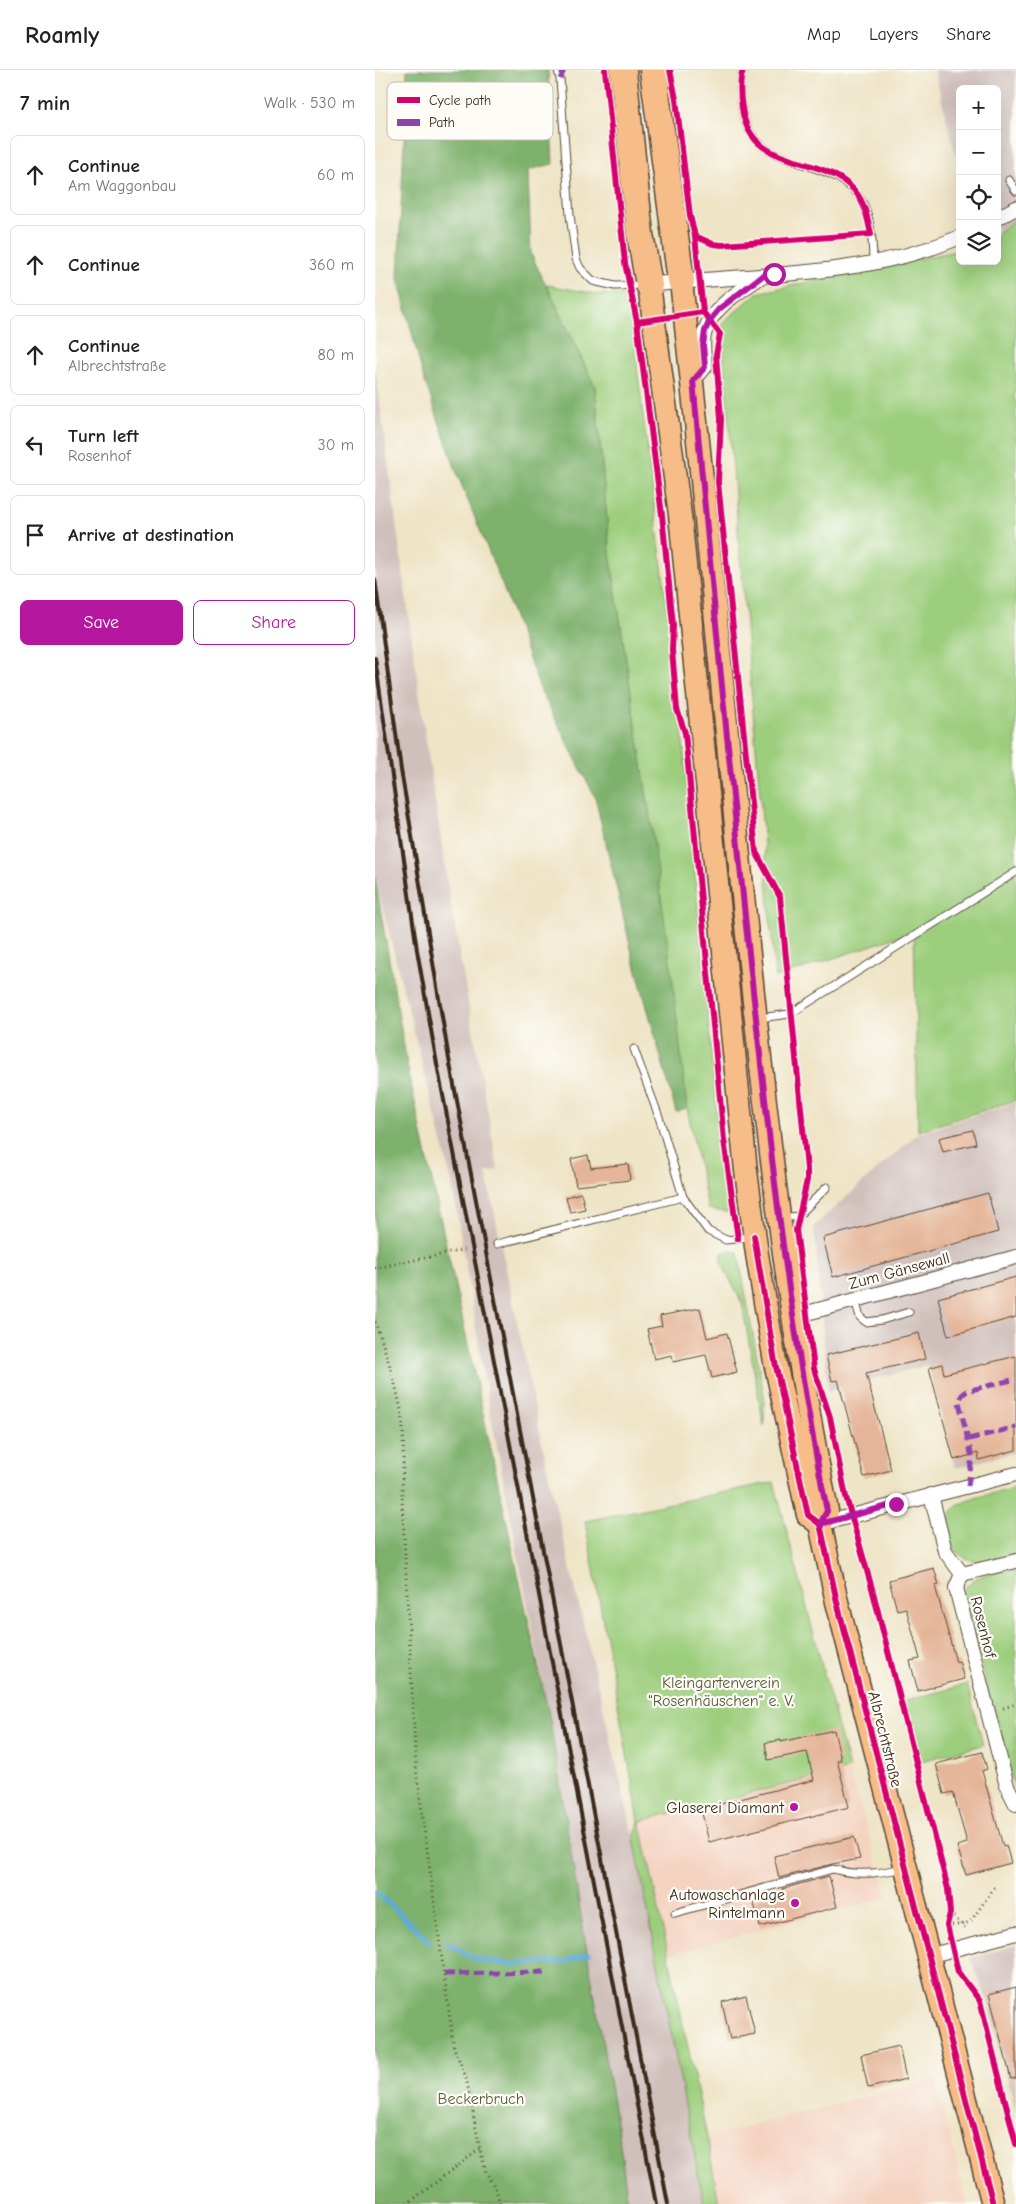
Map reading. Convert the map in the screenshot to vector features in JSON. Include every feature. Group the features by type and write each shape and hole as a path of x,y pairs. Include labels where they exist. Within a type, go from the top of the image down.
{"highway":[{"path":"623,70 640,234 649,284"},
{"path":"653,70 681,281"}],"main road":[{"name":"Albrechtstraße","path":"681,281 693,381 710,575 778,1218 803,1386 827,1511 820,1524 837,1602 927,1956 993,2204"},
{"name":"Albrechtstraße","path":"649,284 680,514 734,1067 754,1236 775,1362 808,1515 820,1524"}],"street":[{"path":"1001,216 1016,208"},
{"path":"649,284 762,276 873,264 912,254 956,238"},
{"path":"693,381 705,367 703,345 705,331 709,323 719,309 762,276"},
{"name":"Zum Gänsewall","path":"792,1317 1016,1257"},
{"path":"820,1524 1016,1474"},
{"path":"931,1495 945,1551 962,1574 1016,1561"},
{"name":"Rosenhof","path":"962,1574 956,1588 1007,1786 1016,1804"},
{"path":"927,1956 1016,1933"}],"lane":[{"path":"558,70 561,79 570,215 576,259 580,268 593,281 615,286 649,284"},
{"path":"743,70 740,97 747,131 760,146 781,156 838,176 850,186 859,196 865,209 871,234 873,264"},
{"path":"1009,180 1016,191"},
{"path":"756,1018 791,1014 1016,872"},
{"path":"634,1049 659,1117 683,1196 708,1231 726,1240 754,1236"},
{"path":"778,1218 798,1216 827,1187"},
{"path":"497,1244 683,1196"},
{"path":"855,1300 860,1317 866,1322 882,1320 909,1312"},
{"path":"675,1913 833,1869 847,1874 882,1873 905,1867"}],"path":[{"path":"375,1268 464,1250"},
{"path":"375,1322 400,1406 403,1456 402,1498 417,1774 454,2048 466,2077 479,2149 486,2172 497,2192 500,2204"},
{"path":"947,1926 962,1925 971,1921 996,1886"},
{"path":"407,2204 479,2149"}],"shaded area":[{"path":"934,70 1016,70 1016,220 1001,230 1001,85 956,85 956,156"},
{"path":"375,366 422,714 450,900 498,1170 486,1172 551,1486 634,1839 706,2204 628,2204 621,2150 550,1720 490,1411 451,1178 375,878"},
{"path":"1016,1102 1016,1452 955,1468 928,1365 828,1391 814,1226 917,1134"},
{"path":"849,1769 887,1897 667,1955 639,1821"},
{"path":"1016,1945 1016,2111 988,2000 970,1958"},
{"path":"935,2079 967,2204 719,2204 707,2137"}],"green space":[{"path":"407,70 548,70 549,82 406,82"},
{"path":"404,140 552,140 553,164 528,170 531,254 595,387 610,554 653,838 672,975 687,1108 676,1112 632,953 595,797 540,689 503,587 458,476 423,376 398,278"},
{"path":"1016,220 1016,393 1014,394 1016,403 1016,1100 918,1131 914,931 775,978 721,324 757,293 956,251 956,265 1001,265 1001,230"},
{"path":"547,285 597,294 628,295 670,630 670,680 682,730 717,1118 730,1213 708,1209 687,1108 653,838 610,554 595,387"},
{"name":"Beckerbruch","path":"375,878 409,1075 550,1720 621,2150 628,2204 375,2204"},
{"path":"738,1252 764,1396 764,1427 742,1303 721,1262 722,1253"},
{"name":"Kleingartenverein \"Rosenhäuschen\" e. V.","path":"774,1482 849,1769 640,1821 707,2137 719,2204 704,2204 634,1839 639,1821 585,1521"},
{"path":"1016,1488 1016,1555 996,1560 976,1561 967,1559 959,1554 953,1546 948,1532 949,1518 954,1509 965,1502"},
{"path":"1016,1568 1016,1789 1011,1778 963,1594 966,1587 977,1578"},
{"path":"967,1684 983,1745 921,1761 905,1701"}],"building":[{"path":"973,1130 976,1144 943,1152 939,1138"},
{"path":"588,1155 591,1168 628,1164 630,1180 576,1186 571,1159"},
{"path":"581,1193 585,1209 570,1212 566,1197"},
{"path":"988,1193 998,1232 833,1277 823,1238"},
{"path":"1016,1277 1016,1317 948,1336 938,1298"},
{"path":"700,1308 707,1338 727,1333 737,1372 712,1378 706,1355 673,1362 672,1355 654,1359 647,1329 662,1326 660,1316"},
{"path":"919,1333 925,1359 866,1373 891,1470 864,1477 838,1380 832,1381 826,1355"},
{"path":"1016,1356 1016,1450 979,1460 978,1453 954,1460 929,1368 942,1364 944,1374"},
{"path":"934,1568 939,1585 935,1586 956,1662 959,1661 964,1679 918,1691 910,1661 920,1659 906,1608 897,1610 889,1580"},
{"path":"834,1730 841,1760 837,1760 849,1807 709,1842 701,1809 814,1780 807,1752 768,1760 765,1743 781,1740 781,1742"},
{"path":"982,1752 987,1769 982,1771 1003,1846 1006,1845 1011,1863 966,1875 957,1846 967,1843 953,1792 944,1794 936,1764"},
{"path":"854,1837 860,1859 832,1864 779,1878 774,1856"},
{"name":"Autowaschanlage Rintelmann","path":"829,1876 837,1907 760,1927 753,1900 783,1892 782,1889"},
{"path":"1016,1987 1016,2078 1011,2079 989,1994"},
{"path":"746,1996 755,2034 730,2039 722,2002"},
{"path":"899,2046 906,2079 868,2088 861,2055"}],"waterway":[{"path":"375,1892 429,1941"},
{"path":"447,1943 478,1960 509,1964 563,1962 588,1954"}],"railway":[{"path":"375,579 401,770 449,1059 668,2204"},
{"path":"375,658 417,950 437,1064 656,2204"}],"marked path":[{"path":"560,79 564,70"},
{"path":"968,1486 972,1457 959,1402 962,1395 967,1391 1016,1379"},
{"path":"969,1439 1016,1427"},
{"path":"444,1974 545,1972"}],"cycle path":[{"path":"605,70 625,263 637,322 662,515 673,625 672,650 677,709 685,733 724,1140 738,1239"},
{"path":"670,70 676,99 690,216 695,236 703,312 720,334 716,355 721,419 718,482 756,852 780,897 807,1169 807,1180 796,1230 814,1369 830,1417 846,1497 873,1592 948,1889 950,1913 947,1925 958,1972 980,2001 1016,2144"},
{"path":"695,236 713,244 722,245 871,234 862,202 850,186 836,176 786,158 770,151 757,142 748,128 742,108 740,89 743,70"},
{"path":"637,322 703,312"},
{"path":"754,1236 775,1362 808,1515 820,1524 837,1602 993,2204"}],"place":[{"name":"Glaserei Diamant","path":"794,1807"},
{"name":"Autowaschanlage Rintelmann","path":"795,1903"}],"route":[{"path":"774,274 762,276 719,309 705,331 703,345 705,367 693,381 710,575 762,1084 778,1218 803,1386 827,1511 820,1524 896,1504"}]}
